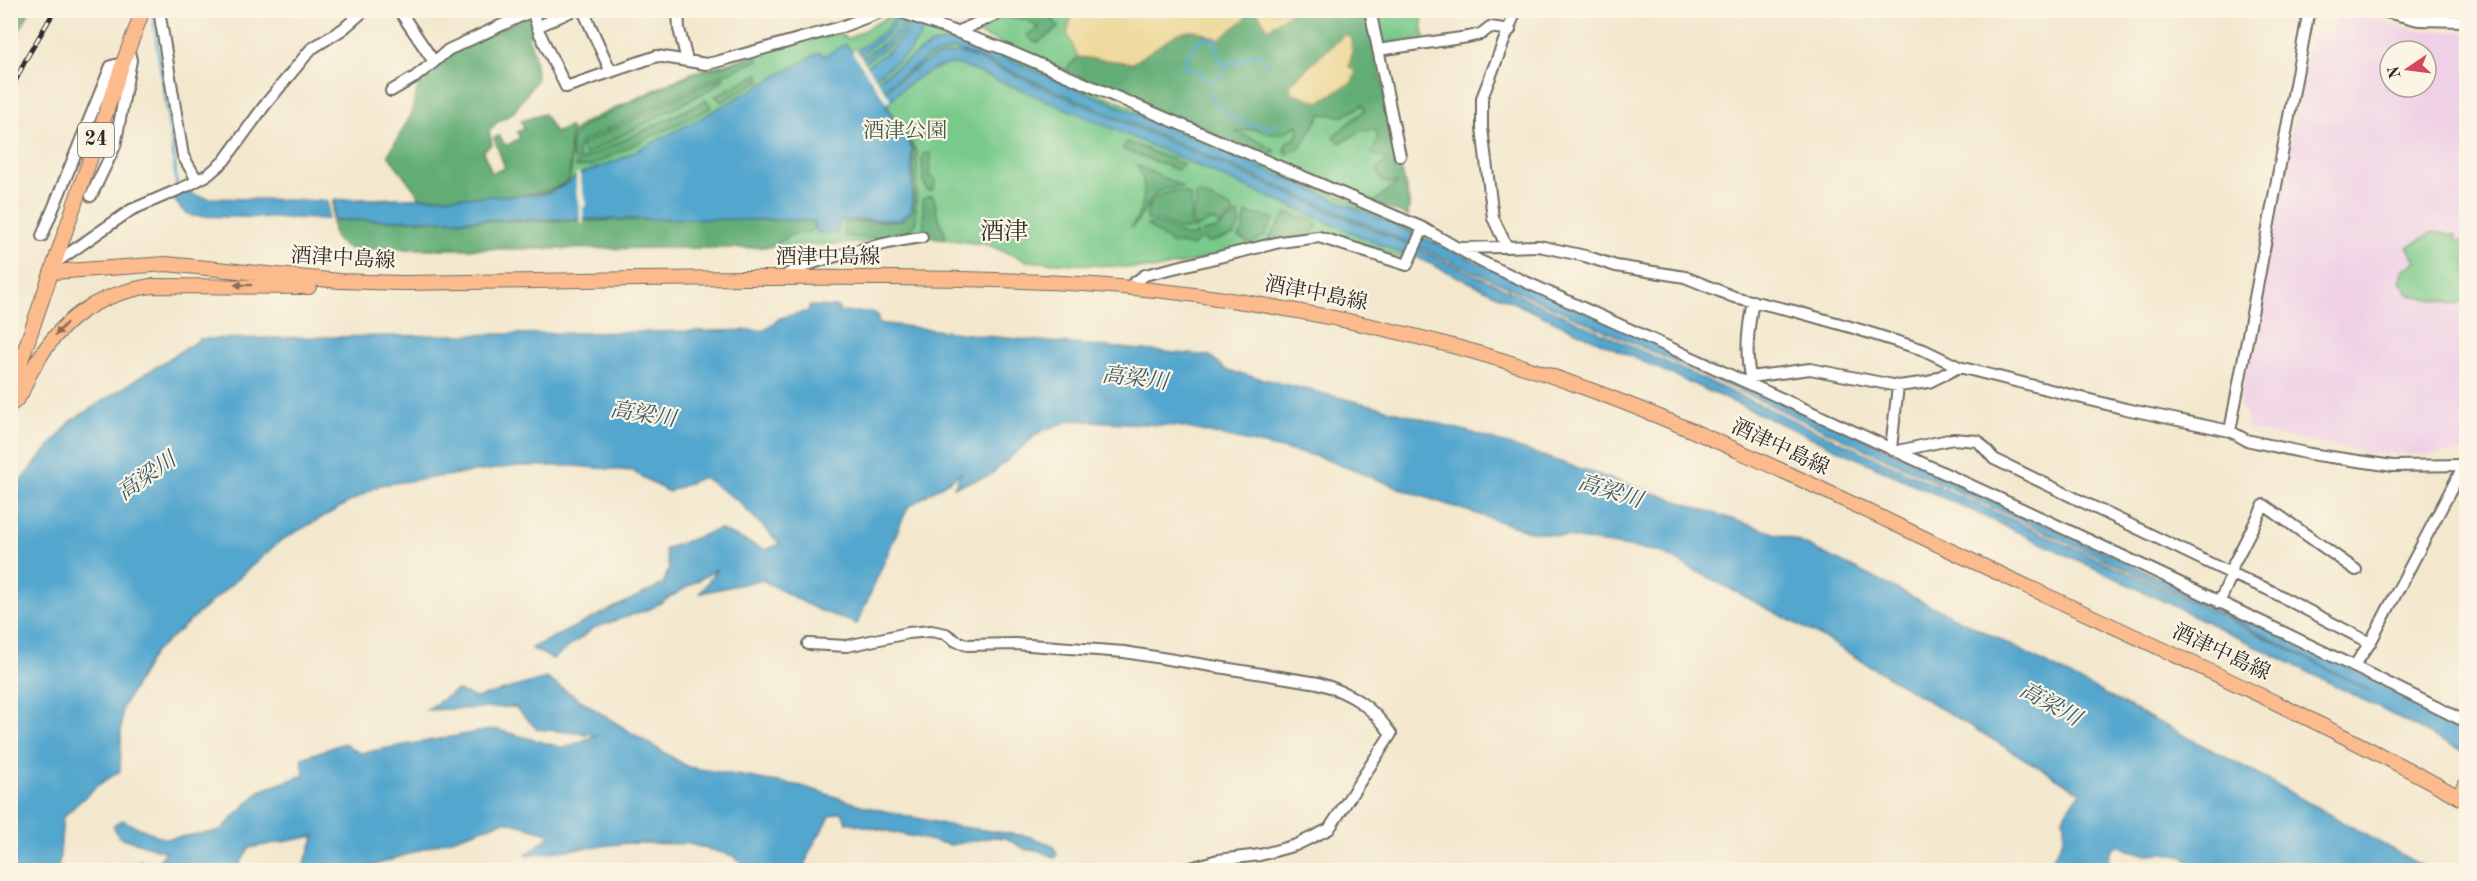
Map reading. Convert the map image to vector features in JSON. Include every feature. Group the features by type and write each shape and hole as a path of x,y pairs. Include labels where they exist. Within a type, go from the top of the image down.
{"main road":[{"name":"24","path":"10,393 128,48 143,11"},
{"name":"酒津中島線","path":"54,267 166,264 243,273 386,283 784,277 981,279 1130,286 1258,304 1379,328 1521,366 1636,407 1692,430 2310,718 2462,799 2466,784"},
{"path":"10,405 20,399 31,372 62,326 84,309 129,289 151,286 306,287 386,283"}],"street":[{"path":"159,10 183,156 192,183"},
{"path":"54,267 131,210 209,174 224,161 265,105 311,49 343,29 365,10"},
{"path":"399,10 434,62"},
{"path":"537,27 574,10"},
{"path":"583,10 611,72"},
{"path":"678,10 679,29 687,60"},
{"path":"391,91 415,77 448,50 532,11 537,27 566,87 657,56 706,63 716,62 841,27 865,14 886,10"},
{"path":"895,10 1004,49 1460,248 1480,261 1748,380 2354,666 2466,722"},
{"path":"957,32 1006,10"},
{"path":"1370,10 1400,156"},
{"path":"1506,246 1493,218 1482,128 1482,98 1516,10"},
{"path":"2230,431 2309,10"},
{"path":"2378,10 2418,20 2466,21"},
{"path":"1378,50 1468,37 1481,34 1490,27 1510,30"},
{"path":"91,196 115,146 131,60 128,48"},
{"path":"42,236 111,66 123,63"},
{"path":"1130,286 1145,275 1302,237 1319,237 1403,265 1410,262 1422,231"},
{"path":"784,277 791,271 830,258 894,241 922,237"},
{"path":"1460,248 1539,246 1586,255 1616,266 1685,277 1734,297 1854,328 1924,350 1959,367 2126,409 2230,431 2246,440 2359,463 2393,466 2465,465 2370,643 2354,666"},
{"path":"1748,380 1749,324 1753,301"},
{"path":"1748,380 1810,369 1898,386 1929,382 1959,367"},
{"path":"1894,449 1898,386"},
{"path":"1894,449 1953,439 1978,441 1994,459 2267,589 2370,643"},
{"path":"2219,603 2264,505 2356,570"},
{"path":"808,644 847,646 908,633 931,631 946,633 956,641 967,645 1016,644 1124,652 1318,683 1335,688 1370,708 1380,717 1391,734 1329,829 1296,845 1260,855 1218,860 1184,870"}],"shaded area":[{"path":"2357,10 2373,19 2396,26 2419,30 2466,32 2466,452 2425,455 2366,453 2246,429 2246,413 2239,406 2306,53 2316,29 2331,32 2340,11"}],"green space":[{"path":"10,11 30,11 11,46"},
{"path":"1016,11 1367,11 1409,203 1408,216 972,31"},
{"path":"1016,11 1045,11 1059,27 1039,42 1034,42 1027,35 1039,28 1025,19 1002,17"},
{"path":"1251,11 1291,13 1292,11 1367,11 1409,203 1408,216 1373,203 1397,183 1382,182 1377,169 1387,160 1372,153 1378,139 1375,129 1361,131 1341,143 1333,136 1365,110 1362,105 1344,116 1321,114 1301,147 1287,154 1284,150 1287,142 1296,138 1298,125 1284,133 1270,134 1255,129 1236,132 1259,141 1275,151 1265,158 1065,71 1078,57 1133,63 1178,33 1195,30 1219,39"},
{"path":"1379,11 1421,11 1424,39 1382,43"},
{"name":"酒津公園","path":"893,14 997,50 1418,229 1407,260 1321,235 1156,269 1027,261 988,245 924,236 879,242 741,248 351,249 343,245 334,235 333,200 537,194 556,188 567,181 571,172 570,143 573,133 583,123 691,73 837,32 848,39"},
{"path":"525,17 529,18 533,29 528,39 534,53 537,79 514,112 496,123 489,131 492,144 483,151 492,173 505,168 494,138 499,136 506,146 520,138 517,132 524,129 521,121 544,114 555,133 569,127 572,131 569,179 541,192 521,195 420,197 388,155 411,115 420,78 452,53"},
{"path":"757,56 758,60 684,91 581,142 578,150 580,158 574,161 571,151 572,142 576,133 583,126 691,74"},
{"path":"758,74 761,80 721,102 715,96"},
{"path":"725,77 715,87 585,155 581,147 583,144"},
{"path":"707,100 711,108 591,166 576,167 575,165 582,160"},
{"path":"887,106 917,152 916,221 911,229 895,237 844,236 846,222 900,221 913,210 913,148 887,110"},
{"path":"1128,142 1184,164 1177,170 1124,150 1123,147"},
{"path":"924,153 931,154 929,176 936,181 932,190 927,190 923,174 922,156"},
{"path":"1137,165 1182,188 1162,190 1156,194 1131,228 1140,213 1144,197 1143,181"},
{"path":"1173,191 1186,193 1191,197 1190,220 1195,229 1178,229 1156,220 1147,220 1150,204 1162,194"},
{"path":"1200,194 1231,208 1234,213 1220,225 1216,221 1209,221 1197,228 1192,217 1196,195"},
{"path":"933,196 946,239 924,236 923,199"},
{"path":"1246,213 1275,218 1264,236 1252,244 1238,237 1243,231"},
{"path":"1287,213 1318,225 1312,233 1271,240 1270,236"},
{"path":"1238,214 1241,224 1234,235 1208,243 1204,240 1201,232 1219,228"},
{"path":"713,218 809,221 813,223 814,229 790,235 773,246 741,248 351,249 335,239 333,226 333,220 580,221"},
{"path":"1154,223 1190,237 1197,233 1200,240 1192,246 1171,243 1147,225"},
{"path":"2433,232 2456,235 2456,241 2466,242 2466,301 2454,304 2410,295 2400,281 2404,269 2417,261 2407,247"}],"sand":[{"path":"1242,10 1246,18 1219,39 1195,30 1178,33 1133,63 1078,57 1067,33 1073,11"},
{"path":"1258,10 1292,11 1268,29 1257,12"},
{"path":"1345,34 1351,39 1352,53 1349,67 1356,72 1352,82 1319,102 1291,92 1290,84"}],"water":[{"path":"897,11 901,11 889,32 856,57 857,60 887,40 898,28 906,11 911,11 899,37 860,65 862,68 895,45 908,29 917,11 929,11 915,45 901,59 870,80 872,83 932,44 957,40 990,51 1425,238 1830,422 2353,669 2466,728 2466,753 2248,642 1953,502 1416,257 1408,256 1352,233 960,65 941,67 919,77 899,92 886,107 912,148 912,210 900,220 842,220 838,225 838,233 817,233 814,221 333,220 335,200 537,195 551,192 580,174 618,160 699,119 820,52 824,56 846,44 853,53 885,30","holes":["954,49 978,57 1412,244 1744,393 2213,609 2371,691 2212,611 1411,246 966,54 954,53 931,59 880,94 878,92 928,57"]},
{"path":"188,189 194,195 208,198 328,201 328,219 192,216 182,210 173,198"},
{"name":"高梁川","path":"809,306 838,307 840,312 872,312 878,315 878,323 985,336 1210,356 1226,370 1379,407 1476,434 1798,541 1999,639 2250,770 2429,870 2197,870 2183,856 2164,853 2145,854 2119,845 2111,850 2105,870 2049,870 2053,856 2064,836 2063,818 2080,792 1827,640 1660,552 1529,531 1415,494 1319,457 1178,426 1073,420 1041,431 989,476 954,487 961,473 908,507 857,624 816,609 762,580 700,593 717,569 652,608 594,628 553,659 531,648 663,584 669,569 665,549 719,529 765,550 780,544 738,501 703,477 668,492 632,471 575,466 517,466 380,485 280,541 154,653 122,708 120,771 98,785 63,817 59,865 54,870 11,870 11,492 71,421 200,339 765,330 780,318 809,311"},
{"path":"546,678 688,767 802,786 867,807 948,825 1027,836 1053,845 1057,854 1055,858 1037,850 1026,850 1006,838 993,837 951,845 846,822 842,812 831,815 810,850 803,870 747,870 734,856 689,844 627,843 526,855 552,834 505,821 361,870 307,870 304,864 315,836 249,848 237,870 151,870 166,852 119,837 113,826 122,820 165,839 220,831 260,791 304,775 302,758 344,743 360,753 495,729 564,748 597,735 537,729 515,707 426,710 457,690 476,698"},
{"path":"141,860 151,870 115,870"}],"pier":[{"path":"856,50 891,100 887,103 852,52"},
{"path":"579,172 586,205 583,208 584,223 581,223 576,189 576,174"}],"waterway":[{"path":"152,10 177,189"},
{"path":"1204,82 1201,73 1185,68 1183,63 1188,53 1202,38 1214,39 1218,59 1227,64"},
{"path":"1211,83 1223,75 1227,64 1237,63 1251,53 1261,55 1265,64"},
{"path":"1210,92 1214,101 1228,116 1257,126 1277,125"}],"railway":[{"path":"10,92 26,59 55,10"}],"district":[{"name":"酒津","path":"1004,233"}]}
